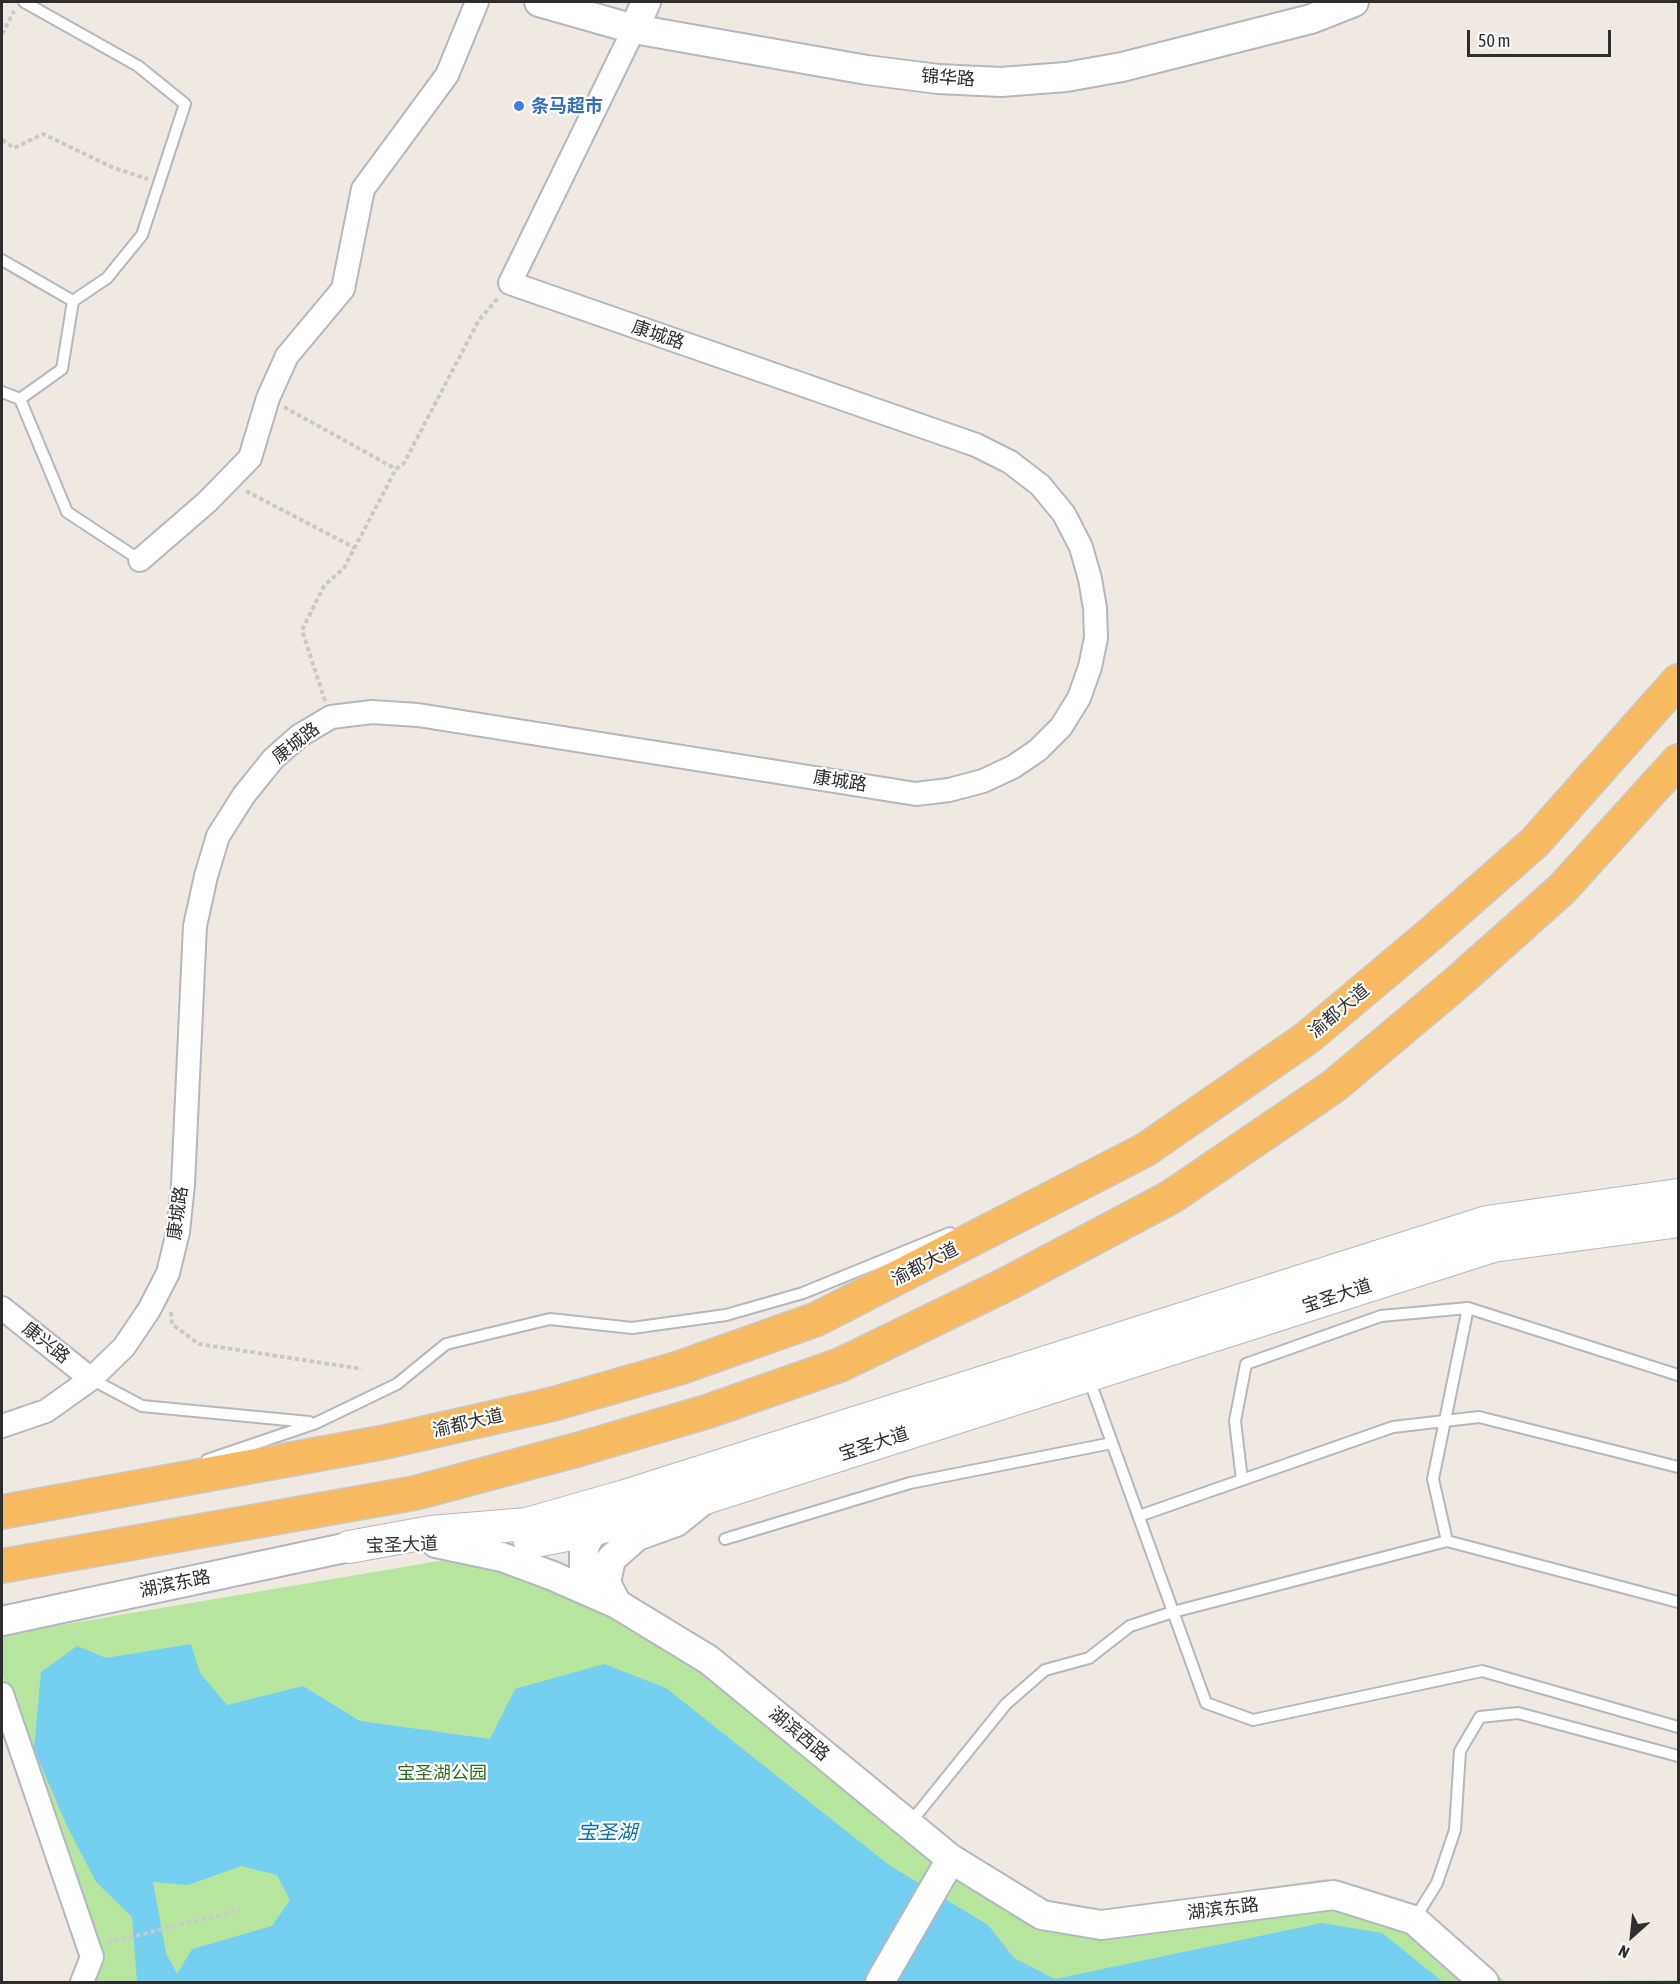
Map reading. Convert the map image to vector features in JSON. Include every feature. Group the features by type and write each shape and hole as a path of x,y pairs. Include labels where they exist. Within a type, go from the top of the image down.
{"highway":[{"name":"渝都大道","path":"2,1512 385,1442 553,1404 679,1368 817,1319 1144,1150 1307,1038 1535,842 1678,681"},
{"path":"2,1566 415,1493 709,1411 840,1365 1007,1284 1171,1197 1334,1086 1562,890 1678,761"},
{"path":"2,1575 127,1544"}],"main road":[{"name":"宝圣大道","path":"350,1547 431,1532 527,1524 625,1496 1486,1222 1678,1196"},
{"name":"宝圣大道","path":"350,1547 532,1542 592,1529 708,1497 1493,1246 1678,1221"}],"street":[{"path":"140,560 207,502 250,458 268,398 287,356 343,289 363,189 447,75 477,2"},
{"name":"锦华路","path":"539,2 634,28 867,70 938,79 1001,82 1066,77 1122,67 1311,19 1354,2"},
{"path":"510,284 646,2"},
{"name":"康城路","path":"2,1426 46,1411 91,1379 124,1347 149,1310 168,1273 178,1232 183,1184 195,926 206,876 218,836 244,795 282,751 299,736 331,717 372,712 418,715 916,794 949,790 983,781 1013,767 1038,750 1061,727 1079,698 1090,667 1096,638 1095,608 1081,547 1064,514 1040,485 1010,462 976,445 510,284"},
{"name":"康兴路","path":"2,1308 91,1379"},
{"path":"605,1599 584,1576 584,1548 597,1519 625,1496"},
{"path":"605,1599 611,1559 637,1536 676,1522 708,1497"},
{"name":"湖滨西路","path":"436,1543 502,1557 605,1599 709,1660 908,1824 944,1871"},
{"name":"湖滨东路","path":"2,1621 350,1547"},
{"path":"2,1694 92,1957 82,1983"},
{"path":"880,1983 944,1871"},
{"name":"湖滨东路","path":"944,1871 1042,1915 1101,1925 1335,1895 1414,1920 1484,1983"}],"lane":[{"path":"20,399 62,369 73,301 106,278 142,235 185,104 138,66 24,2"},
{"path":"2,260 73,301"},
{"path":"2,392 20,399 67,512 140,560"},
{"path":"115,1491 316,1423 397,1384 446,1344 550,1319 632,1328 726,1315 803,1293 966,1229 1026,1212"},
{"path":"1242,1480 1235,1421 1246,1364 1381,1316 1468,1308 1678,1375"},
{"path":"1447,1541 1434,1479 1468,1308"},
{"path":"1088,1376 1206,1702 1253,1720 1482,1671 1678,1726"},
{"path":"91,1379 142,1406 316,1423"},
{"path":"1139,1516 1393,1427 1479,1417 1678,1467"},
{"path":"725,1539 910,1483 1112,1443"},
{"path":"908,1824 1006,1704 1045,1670 1089,1658 1130,1626 1173,1612 1447,1541 1678,1602"},
{"path":"1414,1920 1437,1882 1455,1830 1460,1750 1480,1717 1518,1713 1678,1756"}],"path":[{"path":"2,34 11,16"},
{"path":"2,140 14,148 43,134 114,168 159,182"},
{"path":"331,717 302,630 324,586 344,568 396,469 405,463 479,321 510,284"},
{"path":"268,398 396,469"},
{"path":"228,481 355,548"},
{"path":"168,1273 172,1324 199,1344 363,1369"},
{"path":"124,1939 240,1910"}],"green space":[{"name":"宝圣湖","path":"445,1560 519,1575 666,1638 680,1624 959,1850 1045,1903 1099,1911 1327,1879 1433,1916 1505,1982 90,1982 99,1958 2,1674 2,1635"},
{"path":"1678,1980 1678,1982 1505,1982"}],"water":[{"name":"宝圣湖","path":"191,1644 200,1673 227,1705 303,1686 360,1721 490,1739 515,1689 604,1664 666,1688 889,1865 988,1925 1014,1958 1055,1979 1322,1923 1382,1933 1443,1982 137,1982 132,1917 96,1882 67,1826 34,1749 41,1672 77,1646 106,1658","holes":["241,1866 277,1875 290,1900 272,1926 192,1949 177,1974 166,1953 153,1882 188,1885"]}],"place":[{"name":"条马超市","path":"519,106"}],"park label":[{"name":"宝圣湖公园","path":"442,1773"}]}
